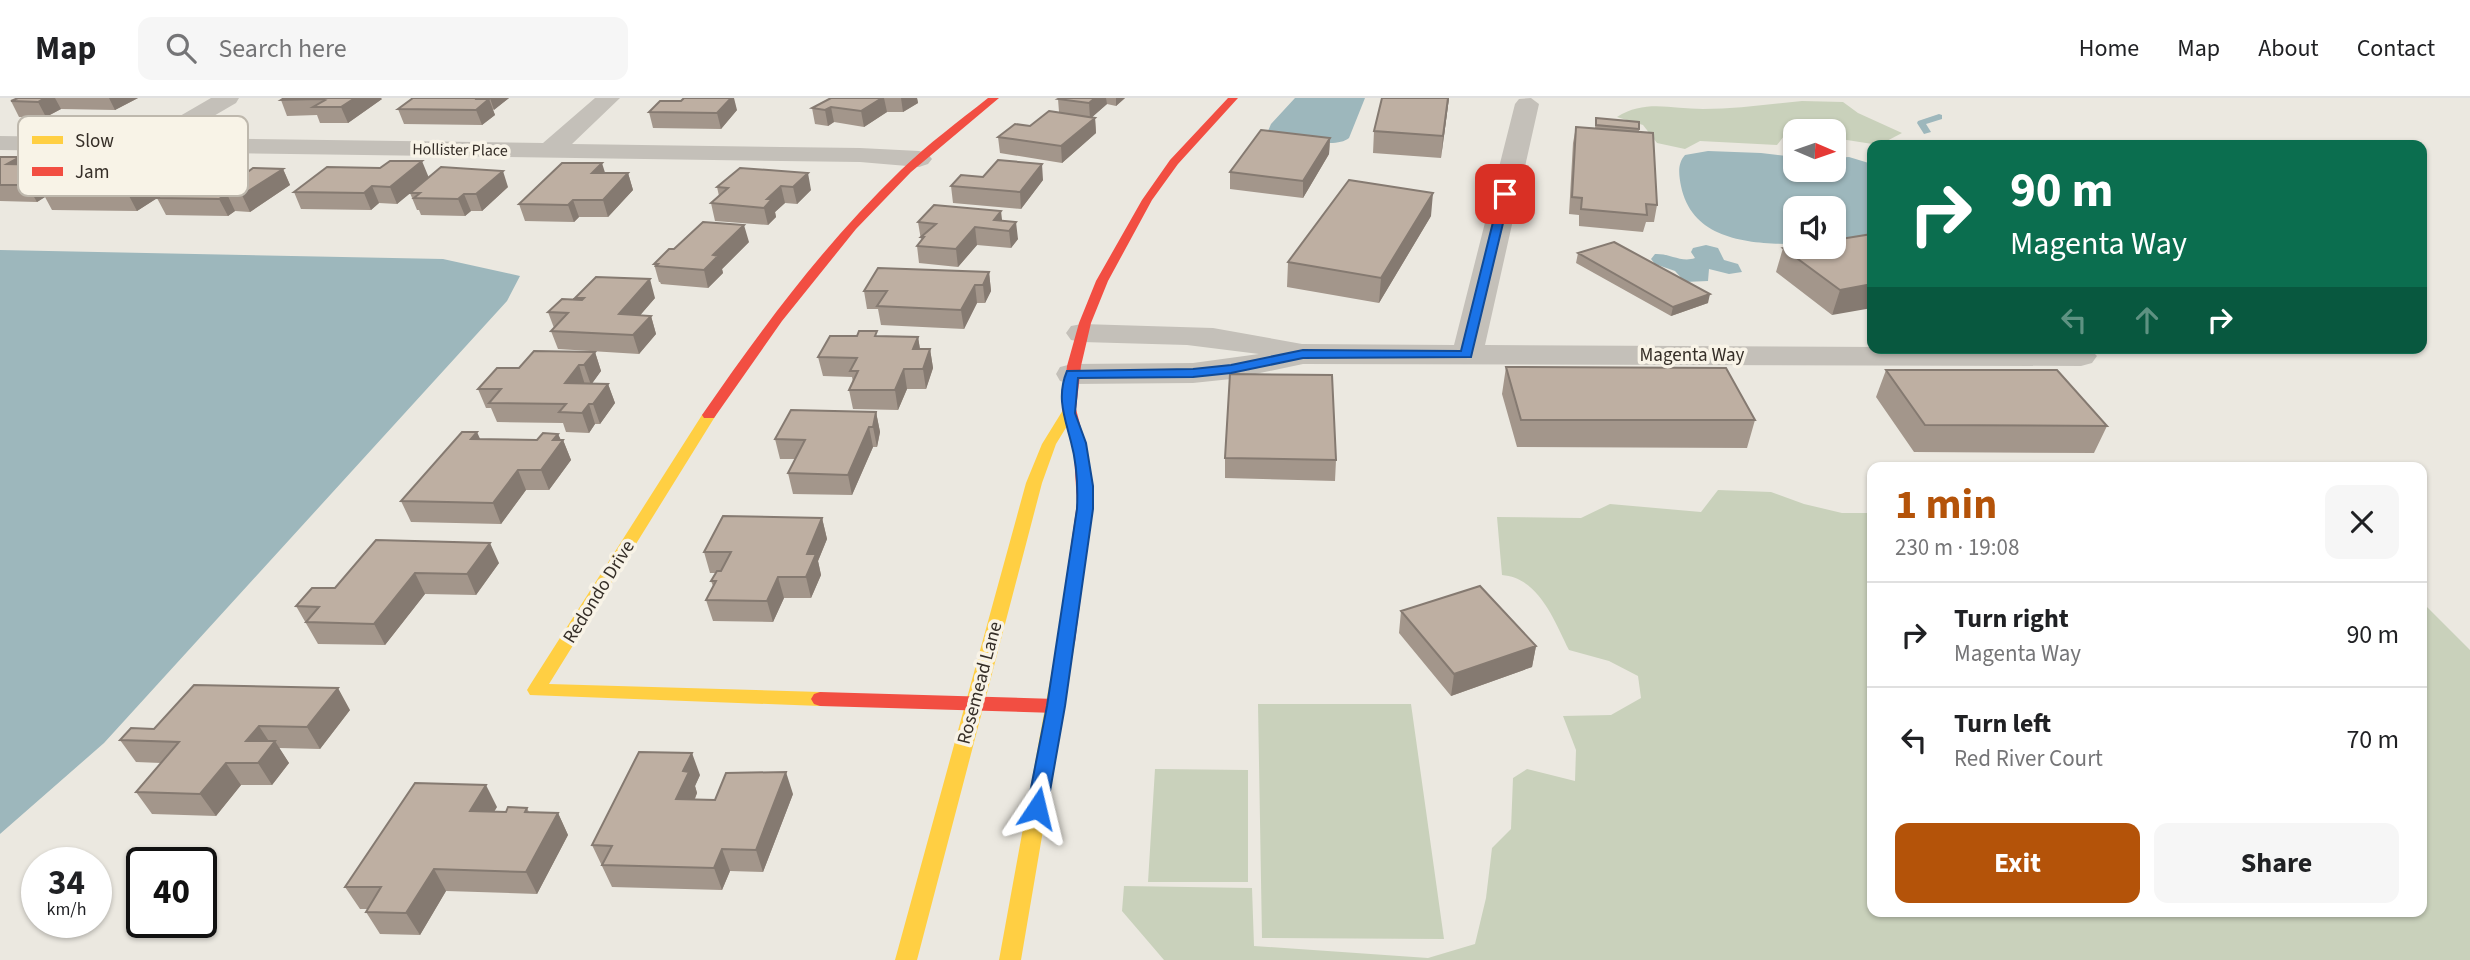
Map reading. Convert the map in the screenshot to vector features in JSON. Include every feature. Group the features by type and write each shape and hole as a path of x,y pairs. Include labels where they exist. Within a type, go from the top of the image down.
{"street":[{"path":"197,116 228,98"},
{"path":"549,151 609,98"},
{"name":"Redondo Drive","path":"994,98 919,159 844,238 795,295 746,361 536,690 1056,706"},
{"name":"Rosemead Lane","path":"906,960 1034,483 1049,444 1068,413 1072,374 1082,333 1112,261 1141,211 1188,146 1233,98"},
{"path":"1466,355 1527,104"},
{"name":"Hollister Place","path":"0,143 18,143"},
{"name":"Hollister Place","path":"248,147 860,155 919,159"},
{"name":"Magenta Way","path":"1082,333 1231,338 1303,354"},
{"name":"Magenta Way","path":"1072,374 1193,373 1231,369 1303,354 2081,356"},
{"name":"Rosemead Lane","path":"1010,960 1056,706 1085,509 1079,443 1068,413"}],"green space":[{"path":"1802,101 1843,102 1858,113 1902,133 1889,140 1867,140 1867,143 1846,140 1846,119 1783,119 1783,137 1777,145 1700,141 1685,149 1657,143 1643,125 1617,117 1638,108 1659,106 1715,109"},
{"path":"1718,490 1771,492 1804,504 1842,513 1867,513 1867,917 2427,917 2427,607 2470,650 2470,960 1164,960 1122,911 1124,886 1252,888 1254,946 1428,958 1475,944 1486,898 1492,848 1511,829 1513,778 1527,769 1575,781 1576,750 1563,716 1611,715 1641,698 1638,676 1609,661 1569,650 1551,614 1536,592 1515,578 1502,575 1497,517 1581,518 1610,504 1701,512"},
{"path":"1258,704 1411,704 1444,939 1262,938"},
{"path":"1155,769 1248,770 1248,882 1148,882"}],"water":[{"path":"1295,98 1365,98 1349,138 1342,142 1322,143 1268,131 1271,124"},
{"path":"1708,151 1783,156 1783,182 1846,182 1846,157 1867,162 1867,239 1846,241 1846,196 1783,196 1783,244 1759,243 1725,235 1697,218 1687,204 1679,174 1685,155"},
{"path":"1706,245 1718,248 1724,260 1738,264 1742,272 1729,274 1709,269 1708,281 1685,282 1675,271 1655,264 1651,259 1655,254 1695,258 1691,252 1693,248"},
{"path":"0,250 443,259 520,276 507,301 104,743 0,834"}],"building":[{"path":"18,98 45,98 38,102 11,101"},
{"path":"355,98 341,107 313,107 325,100 281,100"},
{"path":"413,98 489,99 476,110 398,109"},
{"path":"684,98 731,98 717,113 649,112 660,101 681,101"},
{"path":"831,98 882,98 861,111 831,107 825,110 812,108"},
{"path":"1095,98 1089,103 1058,99"},
{"path":"1382,98 1448,98 1443,136 1374,131"},
{"path":"1049,111 1095,118 1061,146 998,137 1015,124 1030,126"},
{"path":"1596,118 1639,122 1639,129 1596,125"},
{"path":"1576,127 1653,133 1657,205 1646,204 1647,215 1581,209 1582,198 1572,197"},
{"path":"1261,130 1330,138 1303,181 1230,172"},
{"path":"0,157 18,157 7,164 18,164 18,185 0,185"},
{"path":"998,160 1042,164 1020,192 951,186 961,175 983,177"},
{"path":"390,161 422,161 390,187 372,186 364,193 294,192 327,167 380,168"},
{"path":"562,163 602,163 592,173 628,173 603,200 573,200 568,205 519,204"},
{"path":"441,167 503,171 476,194 464,194 458,199 414,198 420,193 410,193"},
{"path":"253,168 283,169 248,191 249,171"},
{"path":"740,168 808,173 793,187 781,186 767,199 772,199 764,208 711,203 728,188 717,187"},
{"path":"1349,180 1433,193 1381,278 1288,262"},
{"path":"160,196 224,196 219,199 157,198"},
{"path":"934,205 1001,211 994,220 1016,222 1009,231 975,227 956,249 917,246 924,237 921,237 936,224 918,222"},
{"path":"703,222 744,225 713,255 718,256 704,270 654,264 669,249 674,249"},
{"path":"1867,235 1867,285 1840,290 1798,259 1846,259 1846,238"},
{"path":"1614,242 1710,294 1673,307 1578,253"},
{"path":"878,268 989,272 983,285 975,285 961,310 877,306 887,291 864,291"},
{"path":"596,277 650,279 619,314 651,316 633,335 551,331 568,313 548,312 562,299 582,300 584,298 575,298"},
{"path":"859,331 877,331 875,336 918,337 913,349 930,349 923,369 904,369 895,390 849,390 858,371 850,371 857,358 818,357 830,336 857,336"},
{"path":"534,351 595,352 584,365 579,365 565,383 608,384 593,404 589,404 582,413 559,412 566,404 489,403 501,389 478,389 497,368 519,368"},
{"path":"1506,367 1726,368 1755,420 1521,420"},
{"path":"1886,370 2057,370 2107,426 1925,425"},
{"path":"1230,374 1332,375 1336,460 1225,458"},
{"path":"791,410 876,412 873,427 869,427 848,475 788,473 805,440 775,439"},
{"path":"462,432 477,432 471,439 537,440 543,433 558,434 553,440 563,440 541,470 518,470 493,503 401,501"},
{"path":"723,516 822,518 807,554 816,554 806,577 778,577 767,601 706,600 716,581 711,581 717,571 721,571 731,552 704,552"},
{"path":"376,540 490,543 467,574 415,573 374,624 306,622 319,607 296,606 312,588 335,588"},
{"path":"1480,586 1536,646 1454,674 1401,611"},
{"path":"194,685 338,688 307,727 259,726 246,741 275,741 258,763 226,763 200,794 136,792 179,742 120,740 131,728 154,729"},
{"path":"639,752 692,753 683,771 689,772 676,799 715,800 726,773 786,772 756,850 722,849 714,868 602,865 612,846 592,845"},
{"path":"415,783 486,785 470,811 506,812 508,807 527,808 525,812 558,813 526,872 434,869 406,913 366,912 381,887 345,887"}],"waterway":[{"path":"1927,132 1921,123 1939,117"}],"traffic: slow":[{"path":"906,960 1034,483 1049,444 1068,413"},
{"path":"709,415 536,690 820,699"},
{"path":"1010,960 1066,642"}],"traffic: jam":[{"path":"709,415 778,319 852,227 907,170 994,98"},
{"path":"1066,642 1085,503 1081,455 1069,409 1074,366 1085,323 1102,281 1147,200 1174,162 1233,98"},
{"path":"820,699 1056,706"}],"route":[{"path":"1037,808 1083,536 1085,486 1079,443 1068,413 1072,374 1193,373 1231,369 1303,354 1466,355 1505,194"}]}
